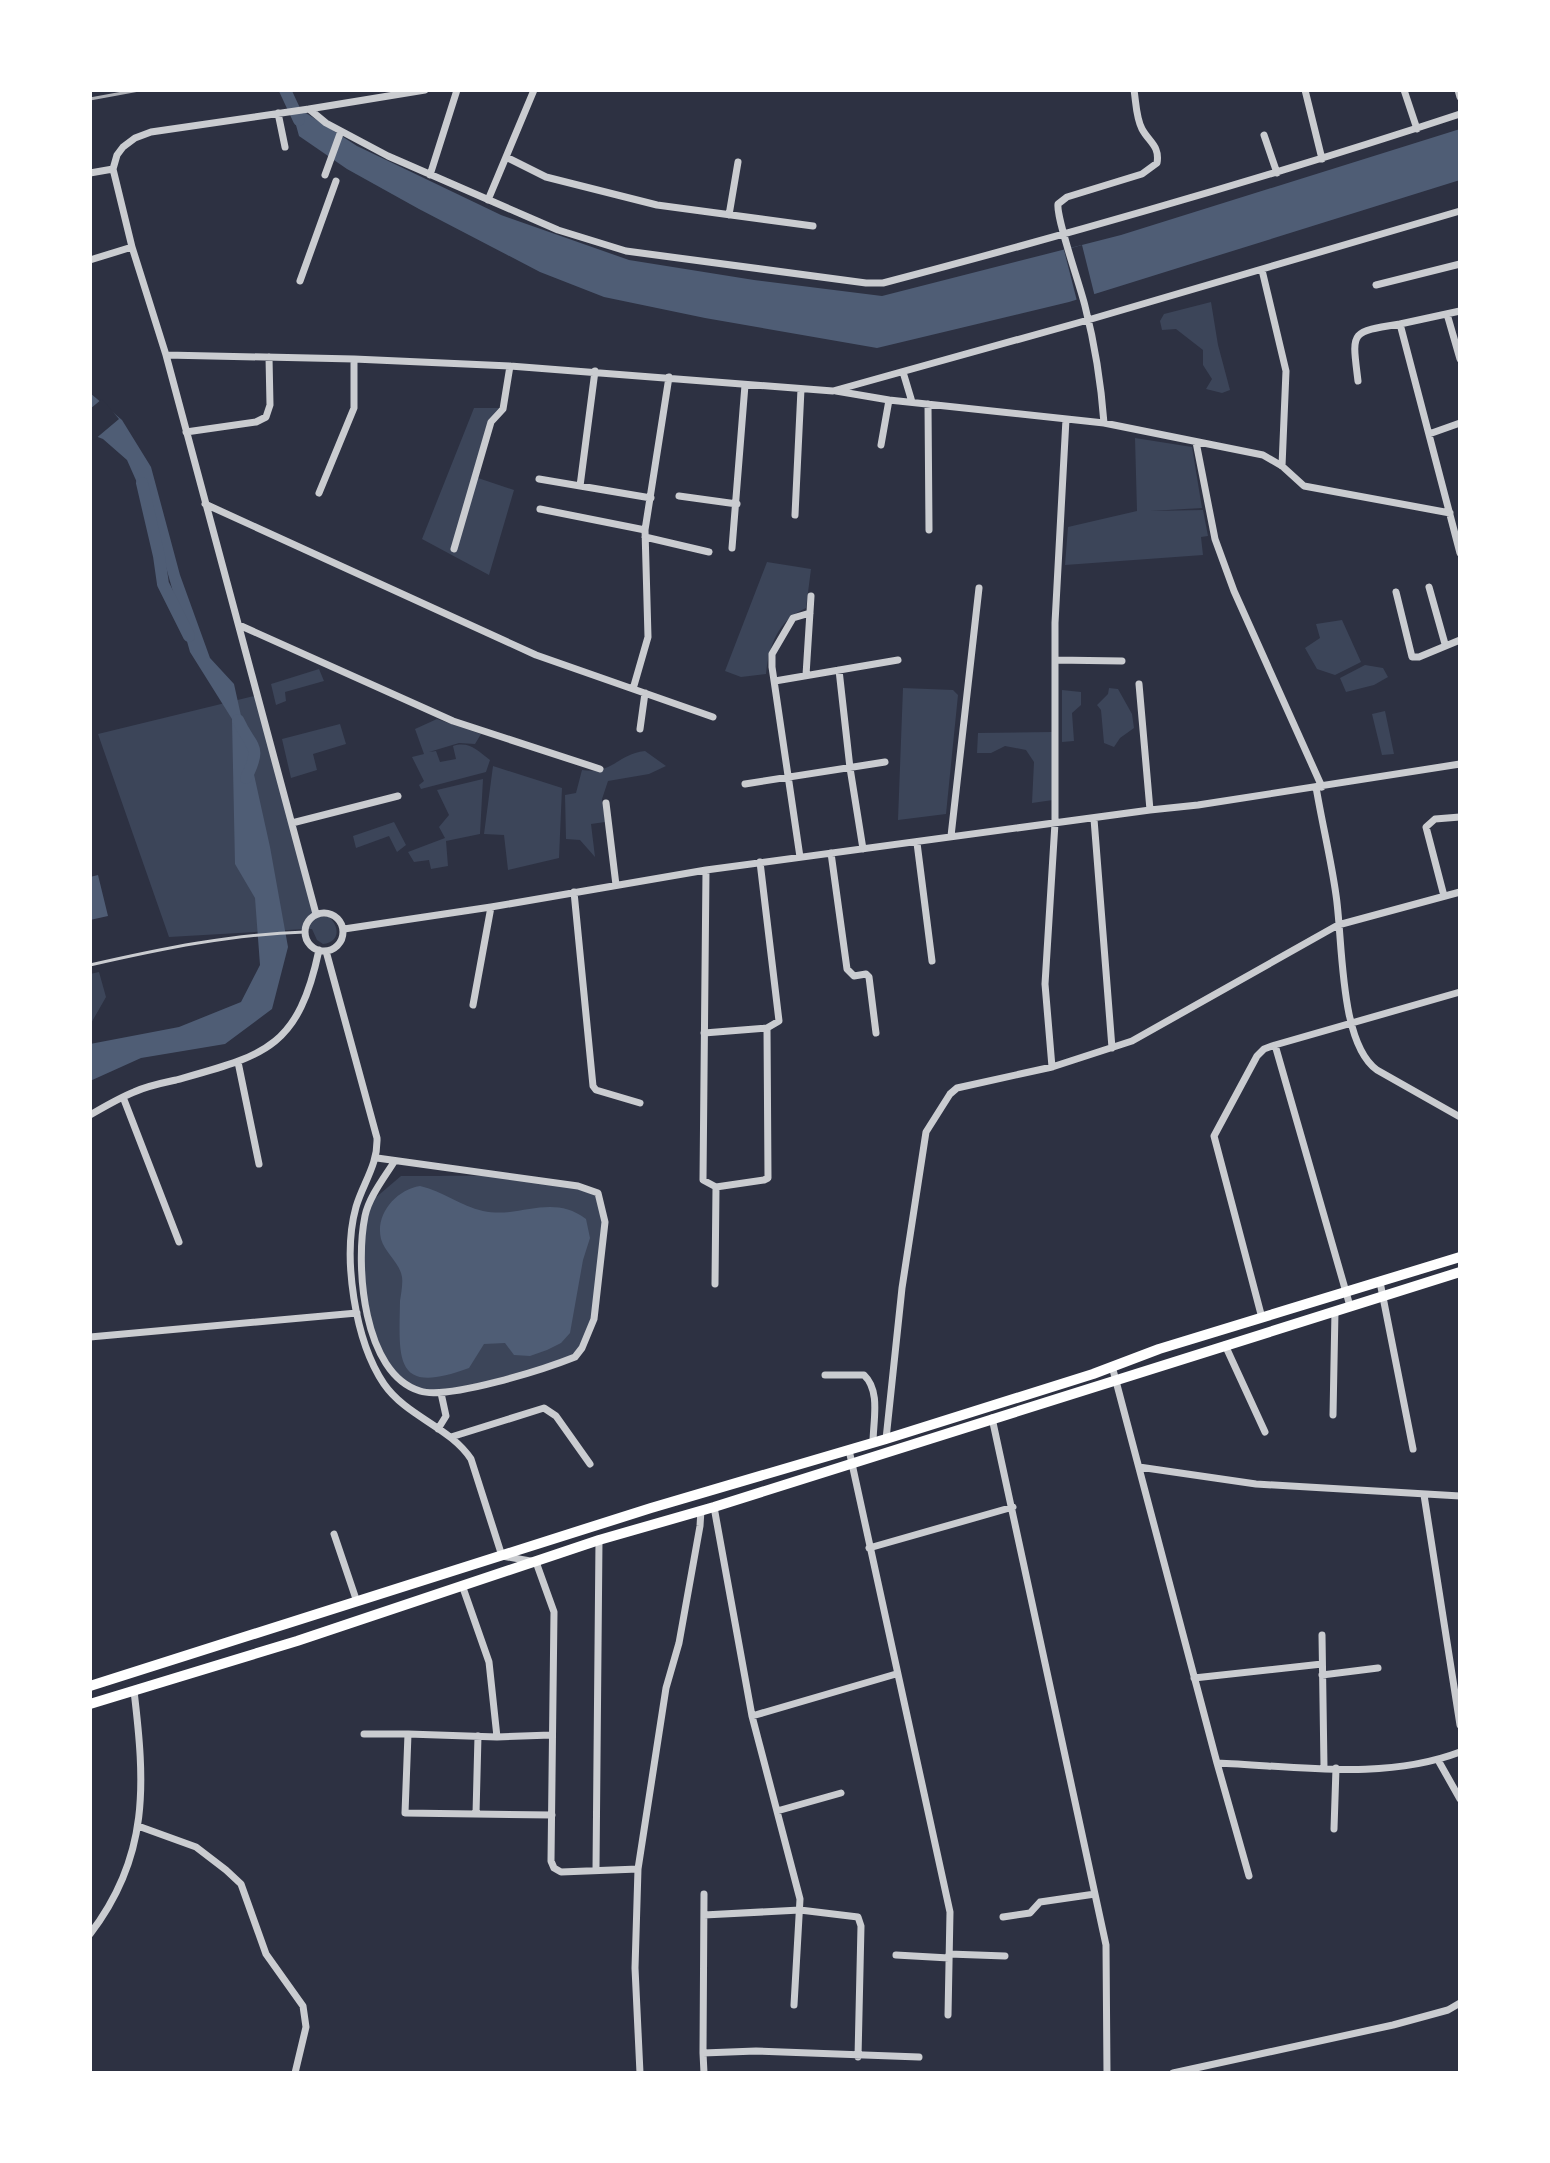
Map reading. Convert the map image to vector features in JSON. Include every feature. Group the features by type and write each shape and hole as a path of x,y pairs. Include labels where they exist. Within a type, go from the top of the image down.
{"main road":[{"path":"90,1686 1460,1257"},
{"path":"90,1704 241,1659 599,1540 714,1507 1460,1272"},
{"path":"235,1642 241,1659"}],"street":[{"path":"316,914 113,169 117,155 135,138 151,132 425,90"},
{"path":"430,175 457,90"},
{"path":"488,200 534,90"},
{"path":"1104,423 1099,363 1071,253 1056,214 1058,204 1067,197 1142,174 1157,163 1156,148 1142,131 1134,90"},
{"path":"1305,90 1322,159"},
{"path":"1404,90 1417,129"},
{"path":"1458,90 1460,97"},
{"path":"307,109 340,135 558,230 626,251 866,283 883,283 1065,235 1277,173 1460,114"},
{"path":"281,112 285,147"},
{"path":"326,172 340,135"},
{"path":"1264,135 1277,173"},
{"path":"506,157 546,177 657,205 813,226"},
{"path":"729,215 738,162"},
{"path":"90,173 113,169"},
{"path":"300,281 336,181"},
{"path":"833,391 1460,211"},
{"path":"90,260 132,247"},
{"path":"1376,285 1460,264"},
{"path":"1262,270 1286,371 1282,466"},
{"path":"1358,381 1354,345 1357,335 1365,329 1460,311"},
{"path":"1447,314 1460,359"},
{"path":"1400,324 1460,553"},
{"path":"166,355 354,359 595,371 833,391 1104,423 1263,455 1282,466 1304,486 1450,513"},
{"path":"186,432 256,422 266,417 270,405 269,357"},
{"path":"319,493 354,408 354,359"},
{"path":"454,549 491,422 503,409 510,366"},
{"path":"580,486 595,371"},
{"path":"903,372 912,402"},
{"path":"633,689 648,637 645,533 669,377"},
{"path":"732,548 745,385"},
{"path":"795,515 801,389"},
{"path":"881,445 889,400"},
{"path":"928,404 929,530"},
{"path":"1052,1067 1045,984 1055,823 1055,660 1066,419"},
{"path":"1429,434 1460,423"},
{"path":"1196,442 1215,539 1240,605 1319,787 1337,898 1351,1024 1358,1049 1369,1064 1460,1117"},
{"path":"539,479 651,498"},
{"path":"679,496 737,504"},
{"path":"205,504 536,655 713,717"},
{"path":"540,509 645,533 709,552"},
{"path":"1429,587 1445,644"},
{"path":"951,836 979,588"},
{"path":"1396,592 1412,657 1460,640"},
{"path":"806,675 811,596"},
{"path":"800,857 772,654 793,618 810,613"},
{"path":"239,625 453,721 600,769"},
{"path":"775,681 898,660"},
{"path":"1055,660 1122,661"},
{"path":"839,670 863,849"},
{"path":"1139,684 1150,810"},
{"path":"640,729 645,693"},
{"path":"745,784 885,762"},
{"path":"344,929 760,862 1198,805 1460,764"},
{"path":"292,823 398,796"},
{"path":"606,803 616,885"},
{"path":"1444,896 1426,827 1435,819 1460,817"},
{"path":"1094,819 1112,1048"},
{"path":"917,843 932,961"},
{"path":"831,853 847,969 854,976 866,974 869,977 876,1033"},
{"path":"704,1033 767,1028 777,1023 780,1015 760,862"},
{"path":"706,870 703,1180 716,1187 768,1178 767,1028"},
{"path":"574,892 593,1086 596,1090 640,1103"},
{"path":"886,1439 902,1288 926,1132 950,1094 957,1088 1052,1067 1146,1035 1338,925 1460,892"},
{"path":"473,1005 491,907"},
{"path":"316,914 333,914 344,929 342,941 332,949 323,951 309,943 305,932 308,922 316,914"},
{"path":"90,1115 135,1091 238,1062 279,1040 299,1012 323,951"},
{"path":"323,951 377,1138 377,1158 356,1207 351,1265 357,1313 367,1350 385,1385 398,1401 451,1437 471,1459 502,1556 536,1562 554,1612 551,1735 551,1861 554,1868 561,1872 638,1869"},
{"path":"1262,1318 1214,1136 1257,1056 1275,1045 1460,992"},
{"path":"1275,1045 1350,1306"},
{"path":"238,1062 259,1164"},
{"path":"123,1097 179,1242"},
{"path":"377,1158 578,1186 598,1193 605,1213 594,1319 575,1357 469,1388 441,1393 423,1392 403,1384 386,1366 377,1351 363,1280 366,1212 394,1162"},
{"path":"715,1284 716,1187"},
{"path":"1380,1282 1413,1449"},
{"path":"1333,1415 1335,1311"},
{"path":"90,1337 357,1313"},
{"path":"1225,1345 1265,1432"},
{"path":"1112,1366 1249,1876"},
{"path":"825,1375 864,1375 872,1382 875,1391 873,1443"},
{"path":"438,1429 446,1416 441,1393"},
{"path":"451,1437 523,1412 544,1408 556,1416 590,1464"},
{"path":"992,1418 1106,1945 1107,2073"},
{"path":"849,1450 950,1912 948,2015"},
{"path":"1139,1467 1256,1484 1460,1496"},
{"path":"1424,1495 1460,1725"},
{"path":"714,1507 752,1716 797,1884 800,1910 794,2005"},
{"path":"869,1548 1013,1507"},
{"path":"640,2073 635,1968 638,1869 666,1688 679,1643 701,1510"},
{"path":"334,1534 357,1602"},
{"path":"596,1869 599,1540"},
{"path":"462,1585 489,1662 497,1737"},
{"path":"1322,1635 1324,1767"},
{"path":"1194,1678 1322,1664"},
{"path":"1322,1675 1378,1668"},
{"path":"752,1716 896,1674"},
{"path":"90,1934 110,1909 127,1867 138,1826 143,1785 134,1691"},
{"path":"364,1734 551,1735"},
{"path":"408,1734 405,1813 552,1815"},
{"path":"476,1814 478,1736"},
{"path":"1217,1763 1375,1769 1438,1760 1460,1752"},
{"path":"1438,1760 1460,1799"},
{"path":"1334,1829 1336,1768"},
{"path":"777,1811 841,1793"},
{"path":"138,1826 196,1847 241,1884 266,1954 303,2006 306,2027 295,2073"},
{"path":"704,1894 704,2073"},
{"path":"1003,1917 1030,1913 1040,1902 1095,1894"},
{"path":"704,1915 800,1910 858,1917 858,2057"},
{"path":"896,1955 1005,1956"},
{"path":"1173,2073 1393,2025 1448,2010 1460,2003"},
{"path":"703,2053 756,2051 919,2057"}],"lane":[{"path":"90,965 159,949 239,937 305,932"}],"shaded area":[{"path":"306,113 357,146 501,215 629,260 882,296 1121,235 1460,129 1460,180 1069,302 877,348 604,297 540,272 347,169 299,136 293,114"},
{"path":"1211,302 1230,390 1222,393 1206,389 1212,379 1203,365 1203,350 1176,329 1162,330 1160,321 1164,314"},
{"path":"90,393 122,420 151,467 180,575 210,658 234,684 270,847 288,947 272,1009 225,1044 141,1058 90,1081 90,1044 179,1027 241,1002 260,965 255,898 235,864 232,719 190,652 151,514 127,460 103,439 90,434"},
{"path":"474,408 499,408 489,419 472,476 514,490 489,575 422,539"},
{"path":"1135,438 1192,447 1202,508 1150,511 1203,510 1208,536 1201,537 1203,555 1065,565 1068,527 1137,511"},
{"path":"767,562 811,569 806,608 788,619 777,635 766,674 741,677 725,671"},
{"path":"1342,620 1361,662 1335,675 1317,669 1305,648 1320,638 1316,624"},
{"path":"1365,665 1383,668 1388,677 1374,685 1346,692 1340,678"},
{"path":"319,669 324,681 285,692 286,701 276,705 271,684"},
{"path":"903,688 953,690 958,695 946,814 898,820"},
{"path":"1109,688 1118,689 1132,714 1134,728 1114,747 1104,743 1101,710 1097,705 1108,694"},
{"path":"1062,690 1081,692 1081,705 1072,713 1074,741 1062,742"},
{"path":"258,695 319,917 329,917 336,929 335,937 329,943 323,944 317,940 312,929 169,937 98,734"},
{"path":"1385,711 1394,754 1382,755 1372,714"},
{"path":"437,719 481,734 475,744 459,743 429,752 436,751 440,762 456,759 453,746 468,746 490,760 486,772 421,789 419,785 424,781 412,757 424,754 415,729"},
{"path":"340,724 346,744 313,754 317,770 291,778 282,739"},
{"path":"1053,732 1053,800 1032,803 1034,762 1026,750 1005,746 991,753 977,753 978,733"},
{"path":"645,751 666,766 649,774 608,781 602,799 605,822 591,824 595,857 580,840 566,839 565,795 576,793 582,770 601,770"},
{"path":"493,766 562,788 559,858 508,870 504,835 484,834"},
{"path":"483,779 480,834 446,841 448,866 431,869 429,860 414,862 408,852 445,838 439,827 449,815 437,790"},
{"path":"394,822 406,845 397,852 389,836 356,848 353,836"},
{"path":"98,875 108,916 90,920 90,877"},
{"path":"99,972 106,997 90,1025 90,974"},
{"path":"401,1176 527,1179 551,1182 596,1196 604,1213 593,1318 581,1348 574,1356 454,1391 423,1391 399,1379 374,1338 364,1280 361,1231 374,1199"},
{"path":"420,1186 483,1211 497,1213 548,1207 573,1212 586,1219 590,1238 570,1333 561,1343 530,1356 514,1355 505,1343 484,1344 469,1368 444,1376 426,1378 414,1375 406,1367 400,1340 402,1277 383,1244 380,1230 389,1205 403,1192"}],"pier":[{"path":"1082,245 1095,297 1077,301 1064,250"},
{"path":"102,399 119,419 94,440 90,438 90,409"}],"waterway":[{"path":"285,90 299,120"},
{"path":"142,483 163,584 189,636"},
{"path":"238,720 254,752 246,778"}],"railway":[{"path":"90,99 139,90"}]}
